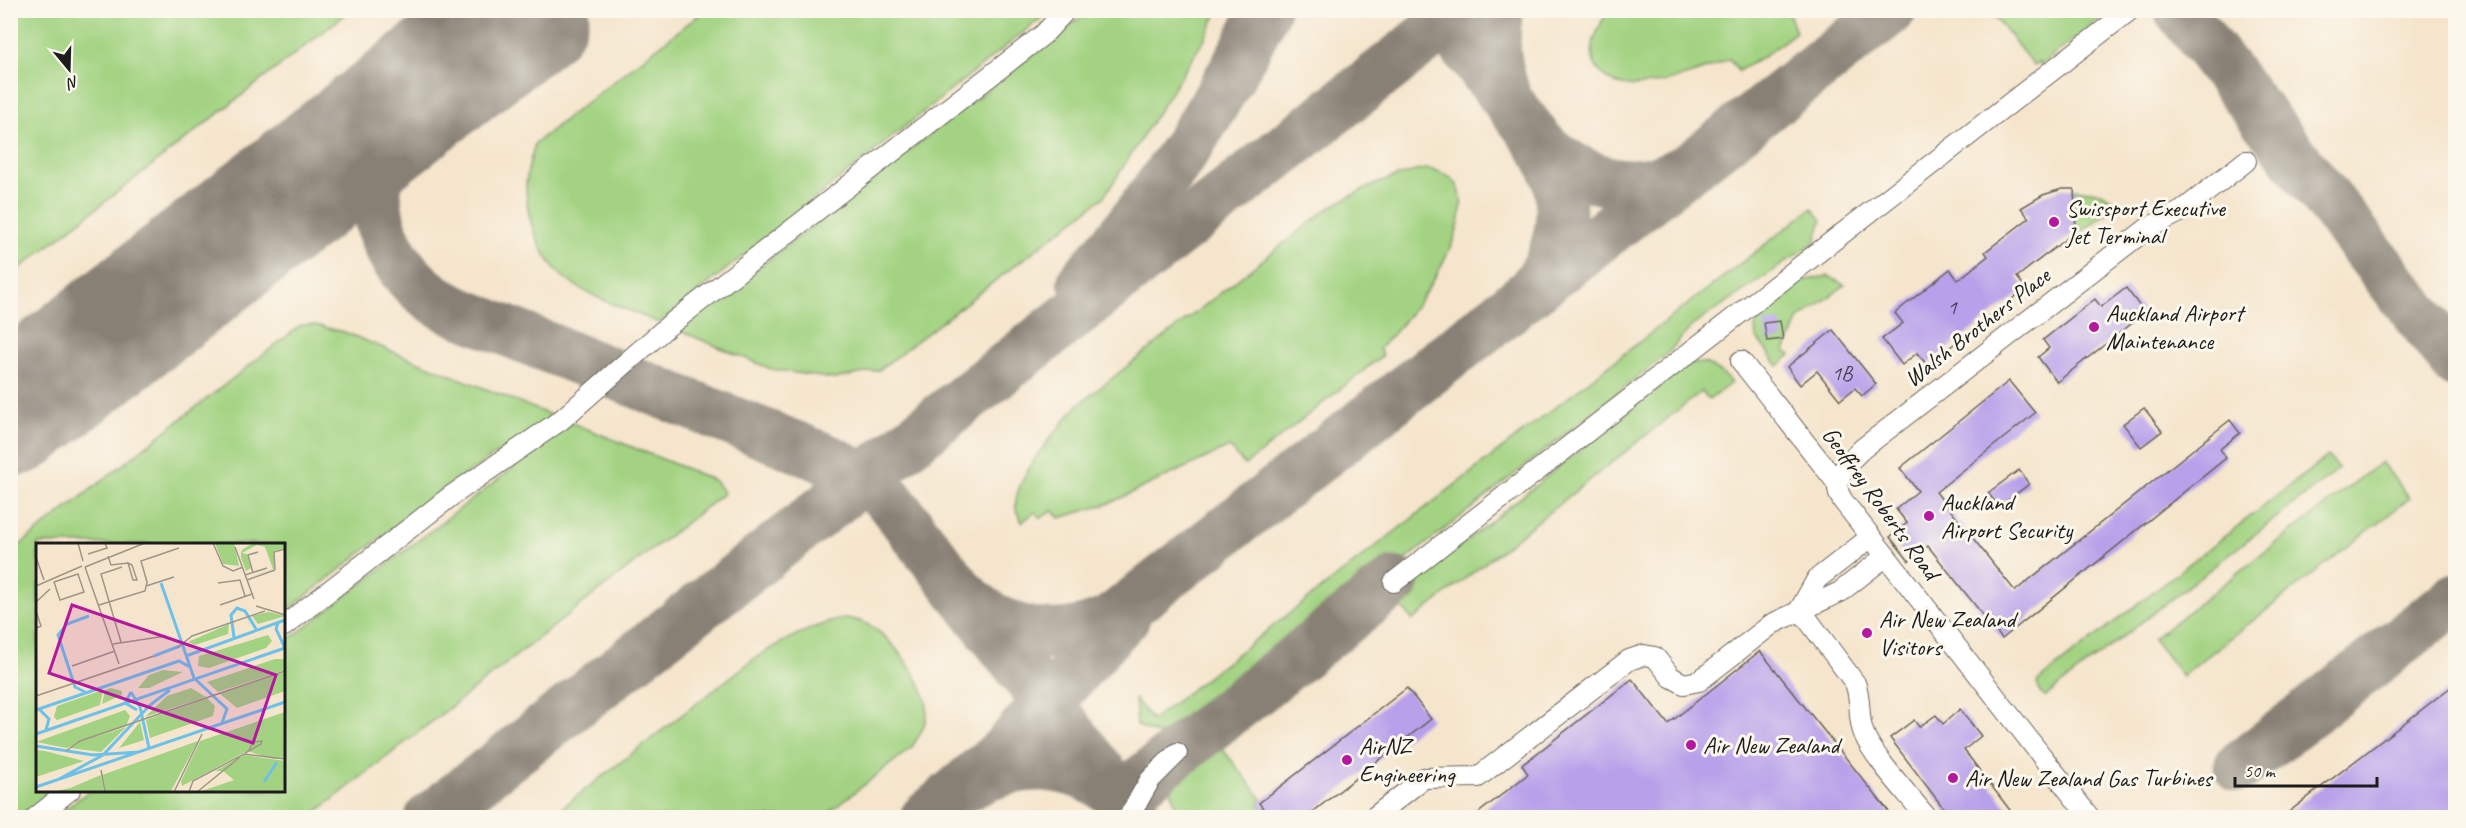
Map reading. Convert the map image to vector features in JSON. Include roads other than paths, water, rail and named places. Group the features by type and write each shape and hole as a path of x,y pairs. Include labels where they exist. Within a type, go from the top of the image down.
{"street":[{"path":"285,625 451,496 561,420 668,326 1044,34 1066,10"},
{"path":"1394,582 2130,10"},
{"name":"Walsh Brothers Place","path":"1837,483 1846,465 1862,449 2140,234 2190,204 2246,161"},
{"name":"Geoffrey Roberts Road","path":"1741,361 1837,483 1844,501 1871,537 2090,818"},
{"path":"1800,609 1817,579 1871,537"},
{"path":"1373,818 1424,778 1478,777 1629,660 1644,655 1655,657 1671,677 1684,684 1699,681 1772,624 1839,592 1886,556"},
{"path":"1800,609 1855,683 1864,735 1871,748 1927,818"},
{"path":"1128,818 1150,780 1177,753"},
{"path":"35,818 68,792"}],"place":[{"name":"Swissport Executive Jet Terminal","path":"2054,222"},
{"name":"Auckland Airport Maintenance","path":"2094,327"},
{"name":"Auckland Airport Security","path":"1929,516"},
{"name":"Air New Zealand Visitors","path":"1867,633"},
{"name":"Air New Zealand","path":"1691,745"},
{"name":"AirNZ Engineering","path":"1347,760"},
{"name":"Air New Zealand Gas Turbines","path":"1953,778"}]}
